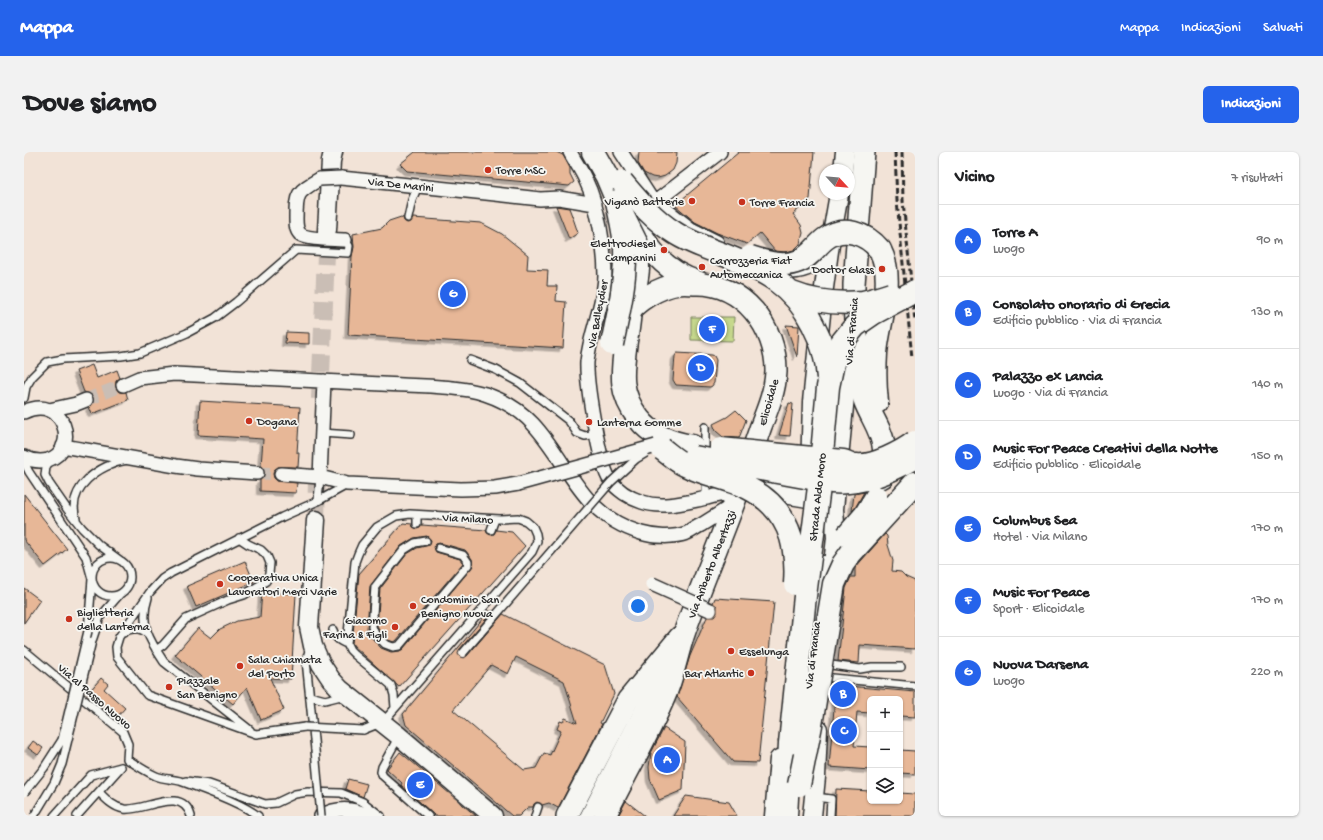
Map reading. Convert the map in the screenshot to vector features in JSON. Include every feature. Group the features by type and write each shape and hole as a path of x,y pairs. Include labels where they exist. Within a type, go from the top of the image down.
{"highway":[{"name":"Elicoidale","path":"599,154 607,177 637,212 638,270 630,310"},
{"path":"619,192 641,205 675,233 701,246 750,266 773,278 806,312 822,344 827,363 828,387"},
{"name":"Elicoidale","path":"619,192 625,264 622,298 609,357 612,388 616,402 632,427 648,441 659,447 683,455 832,482 855,482 866,479 915,458"},
{"path":"675,233 765,262 790,264 800,261 809,255 825,239 834,234 845,231 854,232 864,236 874,243 880,250 886,264 887,274 885,296 878,340 875,379 880,433 885,455 881,484 876,497 865,515 838,548 824,576 822,584 813,635 802,725 809,786"},
{"path":"784,289 815,301 864,302 915,287"},
{"name":"Strada Aldo Moro","path":"786,738 819,487 828,387 834,363 845,338 855,326 874,313 915,290"},
{"path":"854,306 862,388 865,401 880,433"},
{"path":"630,310 622,370 625,390 631,408 640,420 647,428 661,437 679,444 692,446 844,461 856,465 868,464 896,454 915,442"},
{"path":"659,447 683,464 748,488 756,493 774,507 790,533 796,566 789,654 786,738 786,816"},
{"path":"798,816 809,786 811,725 834,584 843,564 851,554 915,484"}],"main road":[{"name":"Via di Francia","path":"854,306 854,284 864,152"},
{"path":"619,192 629,230 638,245 659,269 680,284"},
{"path":"637,212 641,234 654,254 682,276 703,284"},
{"name":"Elicoidale","path":"612,344 623,320 630,310 655,292 680,284 703,284 724,290 743,300 758,316 770,338 774,350 776,373 770,401 735,500"},
{"name":"Via Ariberto Albertazzi","path":"685,632 735,500"},
{"path":"567,816 628,700 685,632"},
{"path":"605,816 664,699 670,684 685,632"}],"street":[{"path":"327,230 331,160 333,152"},
{"name":"Via Balleydier","path":"570,152 586,180 601,219 605,276 601,302 594,325 587,362 587,376 596,434 606,472 610,480 623,493 631,498 651,505 673,505 727,493 735,500 754,489 809,495"},
{"path":"621,152 654,203 660,217 687,237 745,261 782,272 799,272 811,268 822,260 829,251"},
{"path":"637,212 654,203 720,152"},
{"path":"844,164 845,152"},
{"name":"Via De Marini","path":"345,240 306,237 300,234 297,230 296,200 300,192 320,178 341,178 540,199 558,198 595,204"},
{"name":"Via di Francia","path":"774,816 786,738 809,495 812,402 820,324 829,251 838,200"},
{"path":"654,203 668,210 691,229 745,261 784,289 798,297 820,324"},
{"path":"782,272 784,289"},
{"name":"Via di Francia","path":"809,786 820,671 836,538 834,509 854,306"},
{"path":"123,385 139,378 174,374 438,387 484,394 502,401 514,408 533,424 579,489 600,511 621,525 649,536 674,536 687,533 735,500"},
{"path":"320,477 324,381"},
{"path":"49,410 76,404 86,400"},
{"path":"24,412 40,408 49,410 56,414 62,421 66,438 58,454 50,459 33,461 24,457"},
{"path":"63,446 198,469 257,473"},
{"path":"281,474 320,477 348,484 461,489 495,488 518,484 659,447"},
{"name":"Via di Francia","path":"812,816 809,786 806,697 826,537 834,509"},
{"path":"316,520 309,627 313,646 321,664 332,680 340,696 383,722 493,816"},
{"path":"652,584 710,610"},
{"path":"587,816 648,697 685,632"},
{"path":"321,816 330,812 345,809 361,812 369,816"}],"lane":[{"path":"408,218 412,200 418,186"},
{"path":"24,398 26,387 32,377 46,362 63,359 121,356 158,346 216,318 296,250 348,253 349,246 345,240"},
{"path":"470,360 496,370 520,383 569,421 577,433 585,436 596,434"},
{"path":"705,428 706,498"},
{"path":"322,433 351,435"},
{"path":"463,653 611,482 636,460 659,447"},
{"path":"34,816 54,783 62,764 92,641 100,617 126,588 130,576 126,565 99,545 77,522 49,483 45,475 46,467 50,459"},
{"path":"77,522 74,511 74,502 82,484 90,477 109,466 125,461 140,460"},
{"path":"24,462 29,472 86,557 94,585 103,594 110,596 122,592"},
{"path":"318,501 320,477"},
{"path":"348,484 318,501 171,572 150,592 119,637 116,647 117,657 147,695 256,734 304,727 363,730 383,722"},
{"path":"417,514 417,524"},
{"name":"Via Milano","path":"347,644 355,562 362,545 384,522 396,516 417,514 495,519 518,518 526,521 533,527 537,541 532,552 383,722"},
{"path":"491,530 495,519"},
{"path":"156,650 163,645 186,619 228,600 244,595 266,581 269,574 270,564 267,556 261,550 239,538"},
{"path":"426,541 415,543 404,550 375,587 372,627 375,634 385,644 393,648 399,646 468,565 468,562 463,555 439,548"},
{"path":"24,793 44,768 62,740 88,631 92,573 99,562 104,559 110,558 121,561"},
{"path":"150,592 146,602 144,619 145,626 156,650 164,662 256,734"},
{"path":"119,637 131,628 140,629 148,634"},
{"path":"333,630 334,635 340,641 347,644 350,650 373,666 391,685 394,695 395,708"},
{"path":"313,646 309,651 306,660 321,816"},
{"name":"Via al Passo Nuovo","path":"25,651 123,732 128,744 127,759"},
{"path":"820,671 860,669 872,666 901,667"},
{"path":"820,671 915,686"},
{"path":"310,696 325,700 340,696"},
{"path":"400,736 382,767 381,772 383,776 428,816"},
{"path":"77,816 127,759 157,777 209,784 265,804 276,803 295,794 308,792 341,792 363,802 381,816"},
{"path":"54,816 91,775 120,767"},
{"path":"179,781 240,805 258,816"},
{"path":"809,786 831,799 830,816"},
{"path":"99,792 109,803 123,809 131,810 163,801 174,801 184,805 191,816"},
{"path":"536,816 538,807"}],"green space":[{"path":"691,317 734,317 733,341 691,340"}],"building":[{"name":"Torre MSC","path":"415,152 556,152 563,155 570,168 570,174 574,182 569,186 407,171 400,164"},
{"path":"639,152 677,152 676,163 673,170 665,176 658,178 652,177 644,173 638,163"},
{"name":"Torre Francia","path":"739,152 814,152 810,199 793,214 801,225 803,233 800,244 794,250 786,252 775,251 760,233 747,244 717,233 695,222 675,205"},
{"path":"556,206 569,208 578,233 569,239"},
{"path":"401,217 407,223 411,222 413,218 481,223 502,234 528,255 527,269 548,270 547,286 557,286 556,301 566,302 563,348 348,335 352,256 354,247 353,234 382,228 389,221"},
{"path":"786,325 799,326 797,357"},
{"path":"286,332 309,333 309,344 285,343"},
{"path":"677,353 714,356 716,360 714,383 712,386 676,385 673,380 675,356"},
{"path":"92,365 97,378 117,370 120,378 116,381 116,388 119,392 126,392 128,400 92,414 89,407 92,405 94,397 91,394 84,392 76,371"},
{"name":"Dogana","path":"200,401 300,407 297,453 299,453 298,467 278,467 274,470 273,474 277,481 297,483 296,493 260,491 260,480 264,477 265,473 261,466 263,439 198,435"},
{"path":"789,403 793,404 790,436 779,435"},
{"path":"736,410 746,420 739,438 723,437 716,431 713,424 727,417"},
{"path":"864,492 855,508 852,511 854,494"},
{"path":"24,494 67,549 45,566 24,540"},
{"name":"Condominio San Benigno nuova","path":"403,523 412,524 413,527 417,529 422,525 486,530 487,533 491,535 494,534 496,530 512,532 525,546 399,687 352,643 359,574","holes":["427,536 431,540 430,545 417,548 407,554 380,589 377,626 379,631 388,640 394,642 396,641 463,563 460,559 436,552 434,547 436,544 440,543 465,550 472,559 473,566 403,649 400,651 391,652 381,648 371,637 367,629 370,586 401,546 414,538"]},
{"path":"885,534 887,536 893,561 892,571 901,572 906,577 915,581 915,649 860,645 859,663 838,661 846,588 851,577 855,577 855,568"},
{"name":"Cooperativa Unica Lavoratori Merci Varie","path":"245,561 254,582 196,607 187,586"},
{"path":"24,588 40,600 24,623"},
{"name":"Sala Chiamata del Porto","path":"262,592 296,594 291,679 270,678 284,710 261,720 247,687 233,704 175,655 198,628 211,638 220,629 237,621 260,617"},
{"name":"Esselunga","path":"715,598 774,602 758,763 733,762 677,697 690,656 707,617 714,617 717,613 717,606 713,603"},
{"path":"489,611 493,611 459,650 458,654 460,657 464,658 467,656 503,614 605,665 614,694 600,723 602,724 558,808 549,803 542,805 537,802 533,807 528,807 519,816 512,816 406,725 403,714","holes":["516,657 564,681 577,723 565,718 563,722 560,721 557,729 561,731 550,755 544,753 536,768 524,770 453,710 491,665 508,674"]},
{"path":"101,678 108,684 104,689 125,708 117,717 89,692"},
{"path":"836,685 915,692 915,717 903,716 903,696 867,696 867,713 857,712 854,746 867,747 867,770 829,767"},
{"path":"664,728 685,742 683,790 659,800 650,779 649,767 651,753"},
{"path":"33,741 43,748 38,755 28,748"},
{"path":"903,750 915,751 915,774 903,773"},
{"path":"400,752 476,816 435,816 401,785 402,783 387,769"},
{"path":"348,779 367,784 363,797 345,789"},
{"path":"836,789 867,791 867,804 903,804 903,793 915,794 915,816 835,816"},
{"path":"686,796 729,802 737,816 673,816"},
{"path":"626,801 645,816 618,816"}],"tunnel":[{"path":"604,219 627,212"},
{"path":"320,399 327,230"},
{"path":"86,400 123,385"},
{"path":"257,473 281,474"},
{"path":"316,520 317,481"}],"railway":[{"path":"895,152 897,201 912,358"},
{"path":"902,152 903,201 915,322"}],"place":[{"name":"Torre MSC","path":"488,170"},
{"name":"Viganò Batterie","path":"692,201"},
{"name":"Torre Francia","path":"742,202"},
{"name":"Elettrodiesel Campanini","path":"664,250"},
{"name":"Carrozzeria Fiat Automeccanica","path":"702,267"},
{"name":"Doctor Glass","path":"882,269"},
{"name":"Nuova Darsena","path":"453,294"},
{"name":"Music For Peace","path":"712,329"},
{"name":"Music For Peace Creativi della Notte","path":"701,368"},
{"name":"Dogana","path":"249,421"},
{"name":"Lanterna Gomme","path":"589,422"},
{"name":"Cooperativa Unica Lavoratori Merci Varie","path":"220,584"},
{"name":"Condominio San Benigno nuova","path":"413,606"},
{"name":"Biglietteria della Lanterna","path":"69,619"},
{"name":"Giacomo Farina & Figli","path":"395,627"},
{"name":"Esselunga","path":"731,651"},
{"name":"Sala Chiamata del Porto","path":"240,666"},
{"name":"Bar Atlantic","path":"751,673"},
{"name":"Piazzale San Benigno","path":"169,687"},
{"name":"Consolato onorario di Grecia","path":"843,694"},
{"name":"Palazzo ex Lancia","path":"844,731"},
{"name":"Torre A","path":"667,760"},
{"name":"Columbus Sea","path":"420,785"}]}
